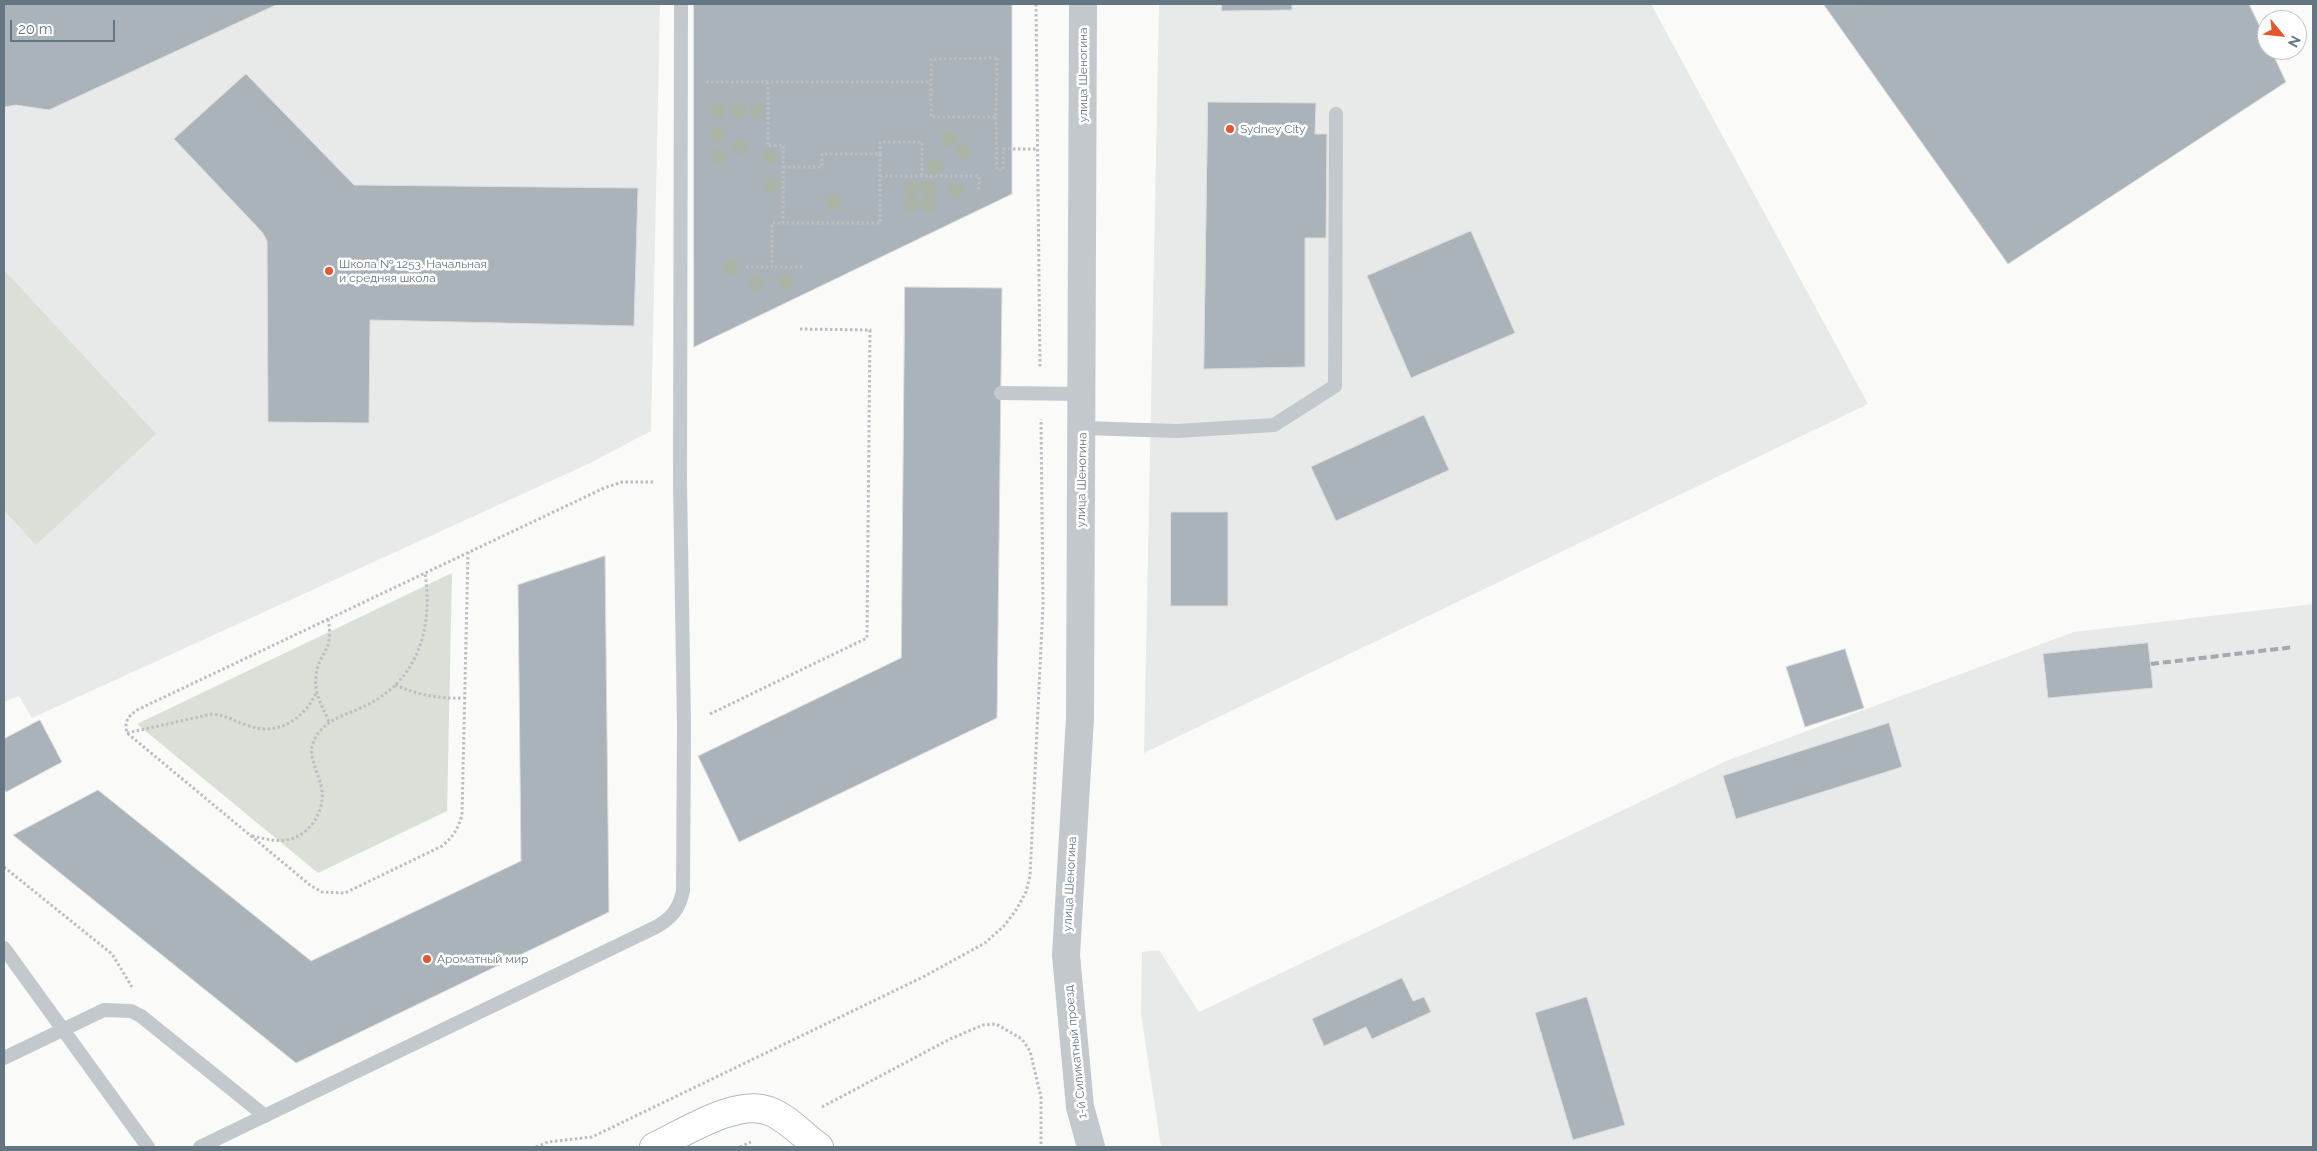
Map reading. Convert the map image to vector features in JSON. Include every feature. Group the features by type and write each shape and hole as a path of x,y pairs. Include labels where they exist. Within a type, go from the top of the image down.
{"street":[{"name":"улица Шеногина","path":"1066,955 1080,718 1083,428 1083,4"},
{"name":"1-й Силикатный проезд","path":"1066,955 1080,1107 1090,1147"},
{"path":"654,1147 736,1108 768,1110 790,1124 819,1147"}],"lane":[{"path":"200,1147 668,920 680,904 683,891 684,726 680,483 680,4"},
{"path":"1083,428 1177,431 1274,425 1334,386 1336,114"},
{"path":"1000,393 1083,394"},
{"path":"4,948 148,1147"},
{"path":"4,1058 104,1010 124,1010 141,1016 266,1116"}],"path":[{"path":"536,1147 548,1142 592,1137 923,977 984,943 1005,925 1026,892 1030,866 1042,605 1036,4"},
{"path":"996,116 931,117 931,59 997,58 997,170 1003,170 1003,149 1038,149"},
{"path":"702,82 931,82"},
{"path":"768,82 768,146 783,146 783,224"},
{"path":"772,267 772,223 880,223 880,142 922,142 922,176"},
{"path":"783,167 822,167 822,154 880,154"},
{"path":"880,176 979,176 979,191"},
{"path":"746,267 802,267"},
{"path":"684,726 867,638 870,330 799,329"},
{"path":"468,552 462,815 459,827 453,838 442,846 345,893 332,894 322,892 310,885 127,733 125,726 128,716 137,710 468,552 604,488 622,482 636,481 680,483"},
{"path":"249,835 273,841 287,840 304,833 317,819 322,800 322,788 311,759 314,741 329,722 369,705 408,673 427,621 425,573"},
{"path":"127,733 212,714 223,715 249,726 262,728 291,723 306,712 316,693 317,671 331,640 328,619"},
{"path":"395,685 432,698 465,698"},
{"path":"316,693 329,722"},
{"path":"4,867 112,954 125,972 134,991 141,1016"},
{"path":"740,1147 790,1124 950,1039 983,1025 996,1024 1022,1039 1030,1051 1041,1097 1041,1147"}],"shaded area":[{"name":"Школа № 1253. Начальная и средняя школа","path":"278,4 660,4 651,431 588,464 32,718 19,696 4,702 4,107 16,105 49,110"},
{"path":"1159,4 1651,4 1868,404 1144,753"},
{"path":"4,270 156,434 36,545 4,510"},
{"path":"452,573 447,811 318,873 137,724"},
{"path":"2313,604 2313,1147 1161,1147 1141,1014 1142,952 1159,950 1199,1012 1726,761 2074,632"}],"building":[{"path":"4,4 278,4 49,110 16,105 4,107"},
{"path":"694,4 1012,4 1012,194 694,347"},
{"path":"1222,4 1292,4 1292,10 1222,11"},
{"path":"2249,4 2257,21 2257,60 2276,60 2286,82 2008,264 1824,5"},
{"path":"246,74 354,185 638,188 634,326 370,320 369,423 268,422 267,241 262,232 174,139"},
{"path":"1208,102 1316,103 1315,134 1327,134 1326,238 1305,238 1305,367 1204,369"},
{"path":"1471,231 1515,333 1411,378 1367,276"},
{"path":"905,287 1002,288 997,718 739,842 698,756 901,658"},
{"path":"1424,415 1449,470 1336,521 1311,467"},
{"path":"1171,512 1228,512 1228,606 1171,606"},
{"path":"605,556 609,912 296,1063 13,835 98,790 311,961 521,861 518,585"},
{"path":"2148,643 2153,688 2048,698 2043,654"},
{"path":"1845,649 1864,708 1805,727 1786,667"},
{"path":"40,720 62,762 6,792 4,788 4,739"},
{"path":"1889,723 1902,767 1736,819 1723,776"},
{"path":"1402,978 1413,1001 1424,997 1431,1012 1372,1039 1366,1027 1324,1046 1312,1019"},
{"path":"1587,997 1625,1125 1573,1140 1535,1013"}],"railway":[{"path":"2151,664 2294,647"}],"place":[{"name":"Sydney City","path":"1230,129"},
{"name":"Школа № 1253. Начальная и средняя школа","path":"329,271"},
{"name":"Ароматный мир","path":"427,959"}]}
